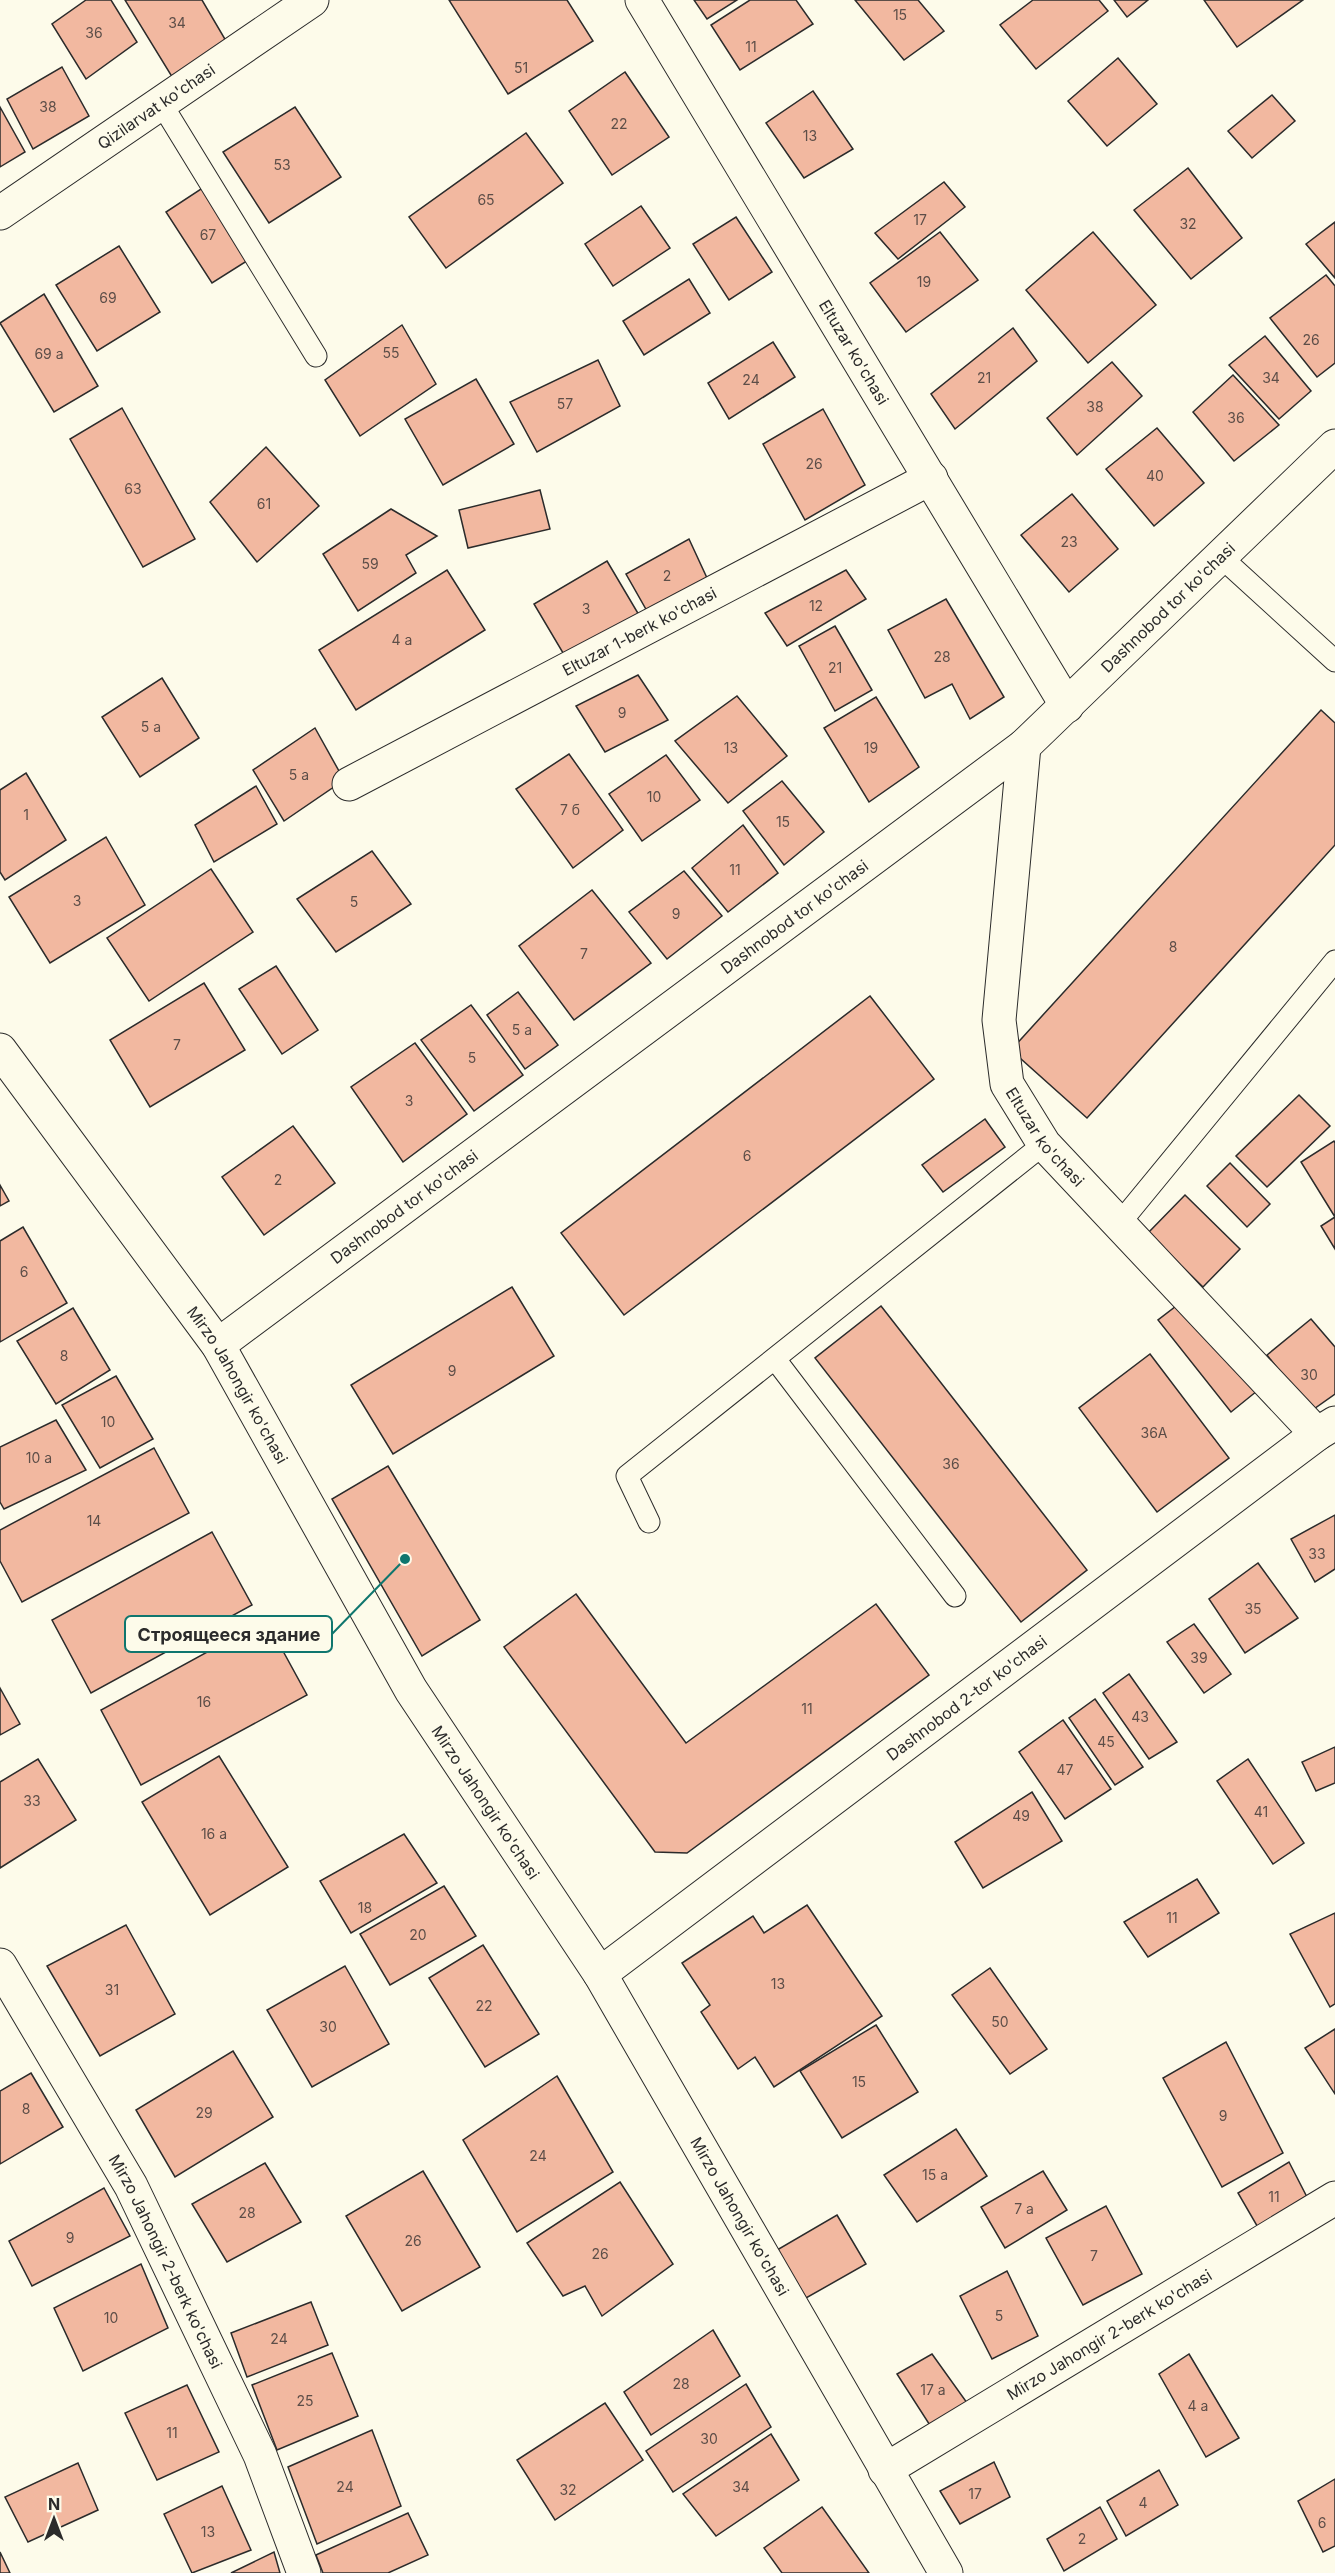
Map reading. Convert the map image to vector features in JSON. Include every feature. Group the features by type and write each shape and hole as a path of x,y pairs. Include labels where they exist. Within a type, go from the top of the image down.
{"street":[{"name":"Qizilarvat ko'chasi","path":"0,213 312,0"},
{"name":"Eltuzar ko'chasi","path":"642,0 1066,706"},
{"name":"Dashnobod tor ko'chasi","path":"218,1345 1024,746 1335,446"},
{"name":"Eltuzar 1-berk ko'chasi","path":"349,784 931,478"},
{"name":"Eltuzar ko'chasi","path":"1024,746 999,1020 1007,1084 1044,1144 1119,1224 1326,1429"},
{"name":"Mirzo Jahongir ko'chasi","path":"0,1050 218,1345 411,1690 600,1974 946,2573"},
{"name":"Dashnobod 2-tor ko'chasi","path":"600,1974 1326,1429"},
{"name":"Mirzo Jahongir 2-berk ko'chasi","path":"0,1965 131,2186 260,2455 304,2573"},
{"name":"Mirzo Jahongir 2-berk ko'chasi","path":"885,2470 1335,2198"}],"lane":[{"path":"161,103 316,356"},
{"path":"1221,557 1335,661"},
{"path":"1119,1224 1335,961"},
{"path":"649,1522 627,1476 1044,1144"},
{"path":"775,1359 955,1596"}],"building":[{"path":"86,0 111,0 137,42 86,79 52,24"},
{"path":"125,0 202,0 229,46 174,80"},
{"path":"449,0 567,0 593,41 508,94"},
{"path":"694,0 737,0 707,19"},
{"path":"750,0 796,0 813,24 740,70 711,25"},
{"path":"855,0 918,0 944,31 904,60"},
{"path":"1033,0 1099,0 1108,11 1036,69 1000,25"},
{"path":"1114,0 1148,0 1127,17"},
{"path":"1204,0 1303,0 1237,47"},
{"path":"1118,58 1157,104 1107,146 1068,101"},
{"path":"62,67 89,116 33,149 7,99"},
{"path":"625,72 669,137 612,175 569,111"},
{"path":"813,91 853,149 804,178 766,123"},
{"path":"1272,95 1295,121 1252,158 1228,131"},
{"path":"0,107 25,152 0,167"},
{"path":"295,107 341,177 269,223 223,152"},
{"path":"526,133 563,183 446,268 409,217"},
{"path":"1188,168 1242,238 1191,279 1134,210"},
{"path":"944,182 965,207 898,259 875,233"},
{"path":"204,187 250,259 212,283 166,212"},
{"path":"641,206 670,248 613,286 585,244"},
{"path":"736,217 772,272 729,300 693,244"},
{"path":"1335,222 1335,278 1306,244"},
{"path":"940,232 978,280 906,332 870,283"},
{"path":"1093,232 1156,305 1088,363 1026,290"},
{"path":"119,246 160,312 97,351 56,285"},
{"path":"1326,275 1335,286 1335,363 1317,377 1270,318"},
{"path":"689,279 710,313 644,355 623,321"},
{"path":"44,294 98,386 54,412 0,323"},
{"path":"402,325 436,384 360,436 325,380"},
{"path":"1013,328 1037,361 955,429 931,394"},
{"path":"1265,336 1311,391 1279,419 1229,365"},
{"path":"773,342 795,377 729,419 708,383"},
{"path":"598,360 620,406 537,452 510,402"},
{"path":"1112,362 1142,396 1077,455 1047,418"},
{"path":"1233,375 1279,425 1234,461 1193,412"},
{"path":"476,379 514,444 443,485 405,419"},
{"path":"122,408 195,539 143,567 70,439"},
{"path":"823,409 865,485 805,520 763,444"},
{"path":"1157,428 1204,483 1154,526 1106,469"},
{"path":"266,447 319,506 257,562 210,502"},
{"path":"540,490 550,529 468,548 459,510"},
{"path":"1072,494 1118,549 1069,592 1021,535"},
{"path":"391,509 437,536 406,555 416,573 358,611 323,554"},
{"path":"689,539 707,578 647,611 626,574"},
{"path":"607,561 639,615 566,658 534,604"},
{"path":"447,570 485,630 356,710 319,650"},
{"path":"846,570 866,599 787,646 765,613"},
{"path":"946,599 1004,697 970,719 952,684 925,698 888,630"},
{"path":"835,626 872,690 835,711 799,646"},
{"path":"638,675 668,720 605,752 576,706"},
{"path":"162,678 199,738 140,777 102,717"},
{"path":"737,696 787,756 728,803 675,741"},
{"path":"876,697 919,767 869,802 824,728"},
{"path":"1321,710 1335,723 1335,845 1087,1118 1011,1050"},
{"path":"315,728 344,780 284,821 253,770"},
{"path":"569,754 623,830 573,868 516,789"},
{"path":"666,755 700,800 642,841 609,794"},
{"path":"26,773 66,840 5,880 0,872 0,790"},
{"path":"782,781 824,832 784,865 743,811"},
{"path":"256,786 277,824 214,862 195,825"},
{"path":"743,825 778,873 728,912 692,868"},
{"path":"106,837 145,905 50,963 9,897"},
{"path":"372,851 411,904 336,952 297,899"},
{"path":"211,869 253,932 149,1001 107,938"},
{"path":"684,871 722,916 667,959 629,912"},
{"path":"592,890 651,963 574,1020 519,946"},
{"path":"276,966 318,1030 282,1054 239,989"},
{"path":"204,983 245,1050 150,1107 110,1040"},
{"path":"518,992 558,1045 525,1069 487,1015"},
{"path":"870,996 934,1079 624,1315 561,1233"},
{"path":"471,1005 523,1075 474,1111 421,1040"},
{"path":"415,1043 467,1114 403,1162 351,1087"},
{"path":"1299,1095 1330,1126 1267,1187 1236,1156"},
{"path":"985,1119 1005,1147 943,1192 922,1165"},
{"path":"293,1126 335,1183 264,1235 222,1177"},
{"path":"1334,1141 1335,1143 1335,1217 1301,1162"},
{"path":"1230,1163 1270,1204 1247,1227 1207,1186"},
{"path":"0,1185 9,1201 0,1206"},
{"path":"1185,1195 1240,1249 1203,1287 1148,1233"},
{"path":"1335,1217 1335,1249 1321,1226"},
{"path":"23,1227 67,1303 0,1342 0,1241"},
{"path":"512,1287 554,1356 393,1454 351,1385"},
{"path":"1184,1300 1257,1391 1231,1412 1158,1320"},
{"path":"881,1306 1087,1570 1021,1622 815,1358"},
{"path":"73,1308 110,1370 56,1404 17,1341"},
{"path":"1311,1319 1335,1347 1335,1394 1311,1411 1267,1355"},
{"path":"1150,1354 1229,1458 1157,1512 1079,1408"},
{"path":"116,1376 153,1439 100,1468 62,1405"},
{"path":"56,1420 86,1470 4,1509 0,1502 0,1447"},
{"path":"154,1448 189,1513 22,1602 0,1561 0,1530"},
{"path":"388,1466 480,1620 422,1656 332,1499"},
{"path":"1335,1515 1335,1569 1315,1582 1291,1539"},
{"path":"212,1532 252,1605 91,1693 52,1620"},
{"path":"1258,1563 1298,1618 1245,1653 1209,1599"},
{"path":"576,1594 686,1743 876,1604 929,1675 687,1853 655,1852 504,1647"},
{"path":"266,1620 307,1695 141,1785 101,1710"},
{"path":"1194,1624 1231,1674 1204,1693 1167,1642"},
{"path":"1129,1674 1177,1742 1149,1759 1103,1693"},
{"path":"0,1688 20,1724 0,1735"},
{"path":"1095,1699 1143,1767 1115,1785 1069,1718"},
{"path":"1063,1720 1111,1789 1065,1819 1019,1752"},
{"path":"1335,1747 1335,1783 1316,1791 1302,1762"},
{"path":"219,1756 288,1867 210,1915 142,1802"},
{"path":"38,1759 76,1820 0,1868 0,1782"},
{"path":"1248,1759 1304,1843 1273,1864 1217,1781"},
{"path":"1032,1792 1062,1841 983,1888 955,1842"},
{"path":"404,1834 437,1883 351,1933 320,1881"},
{"path":"1197,1879 1219,1913 1148,1957 1124,1922"},
{"path":"444,1886 476,1936 390,1985 360,1934"},
{"path":"807,1905 882,2016 774,2087 755,2057 738,2069 701,2012 710,2005 682,1963 753,1916 764,1933"},
{"path":"1335,1913 1335,2004 1330,2007 1290,1934"},
{"path":"126,1925 175,2014 100,2056 47,1966"},
{"path":"483,1945 539,2034 485,2067 429,1978"},
{"path":"345,1966 389,2044 312,2087 267,2010"},
{"path":"990,1968 1047,2049 1010,2074 952,1995"},
{"path":"876,2025 918,2092 842,2138 800,2071"},
{"path":"1335,2029 1335,2094 1305,2048"},
{"path":"1226,2042 1283,2153 1222,2187 1163,2078"},
{"path":"233,2051 273,2117 175,2177 136,2110"},
{"path":"31,2073 63,2127 0,2164 0,2091"},
{"path":"557,2076 613,2172 517,2232 463,2140"},
{"path":"956,2129 987,2176 917,2222 884,2175"},
{"path":"1289,2162 1309,2201 1260,2231 1238,2193"},
{"path":"265,2163 301,2222 227,2262 192,2204"},
{"path":"423,2171 480,2267 402,2311 346,2216"},
{"path":"1043,2171 1067,2210 1005,2248 981,2207"},
{"path":"620,2182 673,2264 602,2316 585,2286 563,2296 527,2243"},
{"path":"104,2188 130,2236 32,2286 9,2241"},
{"path":"1106,2206 1142,2274 1083,2305 1046,2238"},
{"path":"837,2215 866,2264 806,2298 777,2250"},
{"path":"141,2264 168,2328 83,2371 54,2308"},
{"path":"1007,2271 1038,2336 992,2359 960,2296"},
{"path":"311,2302 328,2345 247,2377 231,2333"},
{"path":"713,2330 740,2376 651,2435 624,2392"},
{"path":"332,2353 358,2416 277,2450 252,2385"},
{"path":"932,2354 970,2407 933,2430 897,2374"},
{"path":"1189,2354 1239,2438 1206,2457 1159,2374"},
{"path":"746,2384 771,2427 673,2492 646,2451"},
{"path":"187,2385 219,2452 157,2480 125,2413"},
{"path":"605,2403 643,2460 555,2520 517,2460"},
{"path":"372,2430 401,2506 317,2544 288,2467"},
{"path":"771,2434 799,2480 716,2536 683,2494"},
{"path":"994,2462 1010,2497 960,2524 940,2491"},
{"path":"78,2463 98,2510 28,2542 5,2497"},
{"path":"1159,2470 1178,2505 1126,2536 1107,2501"},
{"path":"1335,2479 1335,2546 1323,2552 1298,2501"},
{"path":"222,2486 251,2550 192,2573 164,2514"},
{"path":"822,2507 869,2573 782,2573 764,2548"},
{"path":"1100,2507 1117,2539 1064,2571 1047,2539"},
{"path":"408,2513 428,2555 388,2573 323,2573 316,2555"},
{"path":"0,2552 10,2573 0,2573"},
{"path":"274,2552 280,2573 231,2573"}],"place":[{"name":"Строящееся здание","path":"405,1559"}]}
